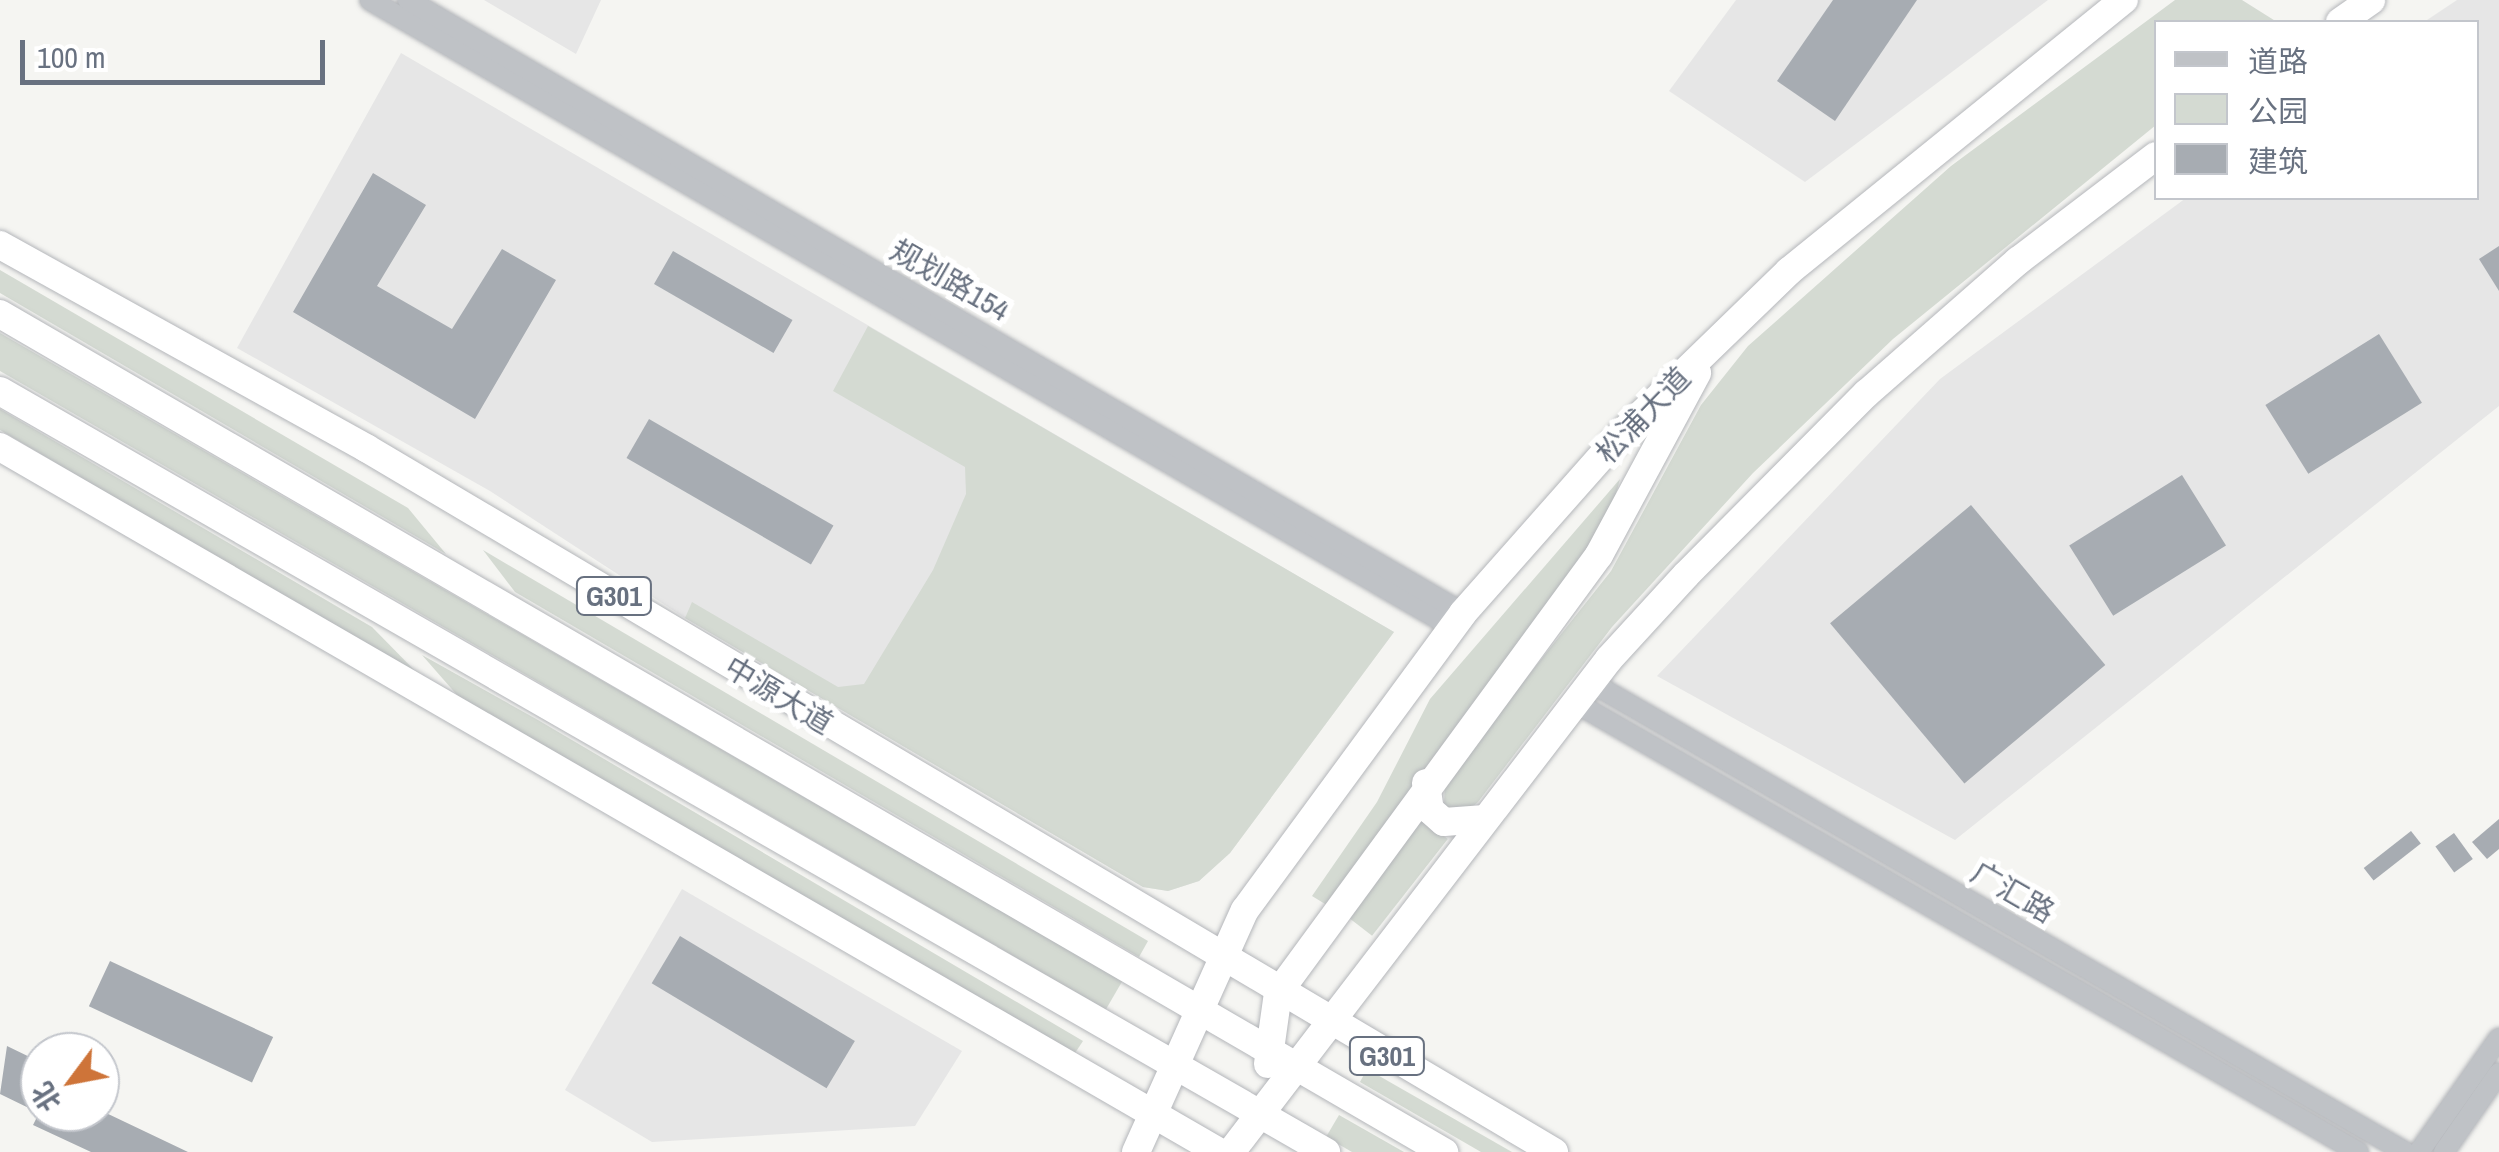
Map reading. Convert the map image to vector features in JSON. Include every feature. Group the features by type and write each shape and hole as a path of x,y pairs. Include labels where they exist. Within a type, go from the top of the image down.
{"highway":[{"name":"松浦大道","path":"1136,1152 1150,1112 1245,910 1458,620 1622,433 1712,345 1910,166 2124,0"},
{"path":"1231,1152 1584,693 1686,575 1867,393 2018,261 2154,158"},
{"name":"中源大道","path":"0,245 366,448 1222,960 1554,1152"},
{"name":"中源大道","path":"0,314 1444,1152"},
{"path":"1260,1114 1278,992 1426,783 1599,555 1712,345"},
{"path":"0,391 1326,1152"},
{"path":"0,446 1219,1152"},
{"path":"1426,783 1430,810 1444,822 1485,820"}],"street":[{"path":"370,0 1458,620"},
{"name":"规划路154","path":"408,0 1458,620"},
{"name":"广汇路","path":"1584,693 2358,1152"},
{"name":"广汇路","path":"1584,693 2405,1152"},
{"path":"2418,1152 2499,1038"},
{"path":"2444,1152 2499,1073"}],"shaded area":[{"path":"484,0 601,0 576,54"},
{"path":"1736,0 2048,0 1805,182 1669,91"},
{"path":"2457,0 2499,0 2499,406 1955,840 1657,676 1940,379 2183,200 2479,200 2479,20 2427,20"},
{"path":"401,53 1394,632 1230,853 1199,881 1168,891 1143,887 685,618 490,491 237,348"},
{"path":"682,889 962,1051 915,1126 652,1142 565,1090"}],"green space":[{"path":"2175,0 2242,0 2274,20 2154,20 2154,127 1893,339 1753,473 1612,627 1478,802 1465,813 1444,806 1445,781 1611,571 1701,405 1748,346 1951,166"},
{"path":"0,270 408,508 446,554 0,293"},
{"path":"868,326 1394,632 1230,853 1199,881 1168,891 1143,887 685,618 692,602 838,687 864,684 933,570 966,494 965,467 833,391"},
{"path":"0,333 1122,981 1106,1010 0,371"},
{"path":"0,409 372,627 424,680 0,430"},
{"path":"1620,479 1605,535 1463,717 1330,907 1312,896 1377,802 1430,699"},
{"path":"483,550 1148,941 1139,957 515,592"},
{"path":"422,655 1083,1041 1075,1053 464,703"},
{"path":"1421,818 1448,839 1372,936 1345,915"},
{"path":"1367,1069 1512,1152 1481,1152 1360,1082"},
{"path":"1339,1115 1404,1152 1352,1152 1326,1137"}],"building":[{"path":"1833,0 1917,0 1835,121 1777,81"},
{"path":"373,173 426,205 377,286 452,329 502,249 556,280 475,419 293,312"},
{"path":"2499,246 2499,291 2479,259"},
{"path":"673,251 793,320 774,353 654,284"},
{"path":"2379,334 2422,403 2308,474 2265,405"},
{"path":"649,419 833,526 811,564 626,458"},
{"path":"2182,475 2226,545 2113,616 2069,545"},
{"path":"1971,505 2105,665 1964,783 1830,623"},
{"path":"2499,819 2499,849 2487,859 2472,842"},
{"path":"2411,831 2421,844 2374,881 2364,868"},
{"path":"2454,833 2473,859 2454,872 2435,847"},
{"path":"680,936 855,1041 827,1088 652,983"},
{"path":"110,961 273,1037 252,1082 89,1006"},
{"path":"7,1046 20,1052 20,1104 0,1094"},
{"path":"120,1120 188,1152 91,1152 48,1132 120,1132"}]}
